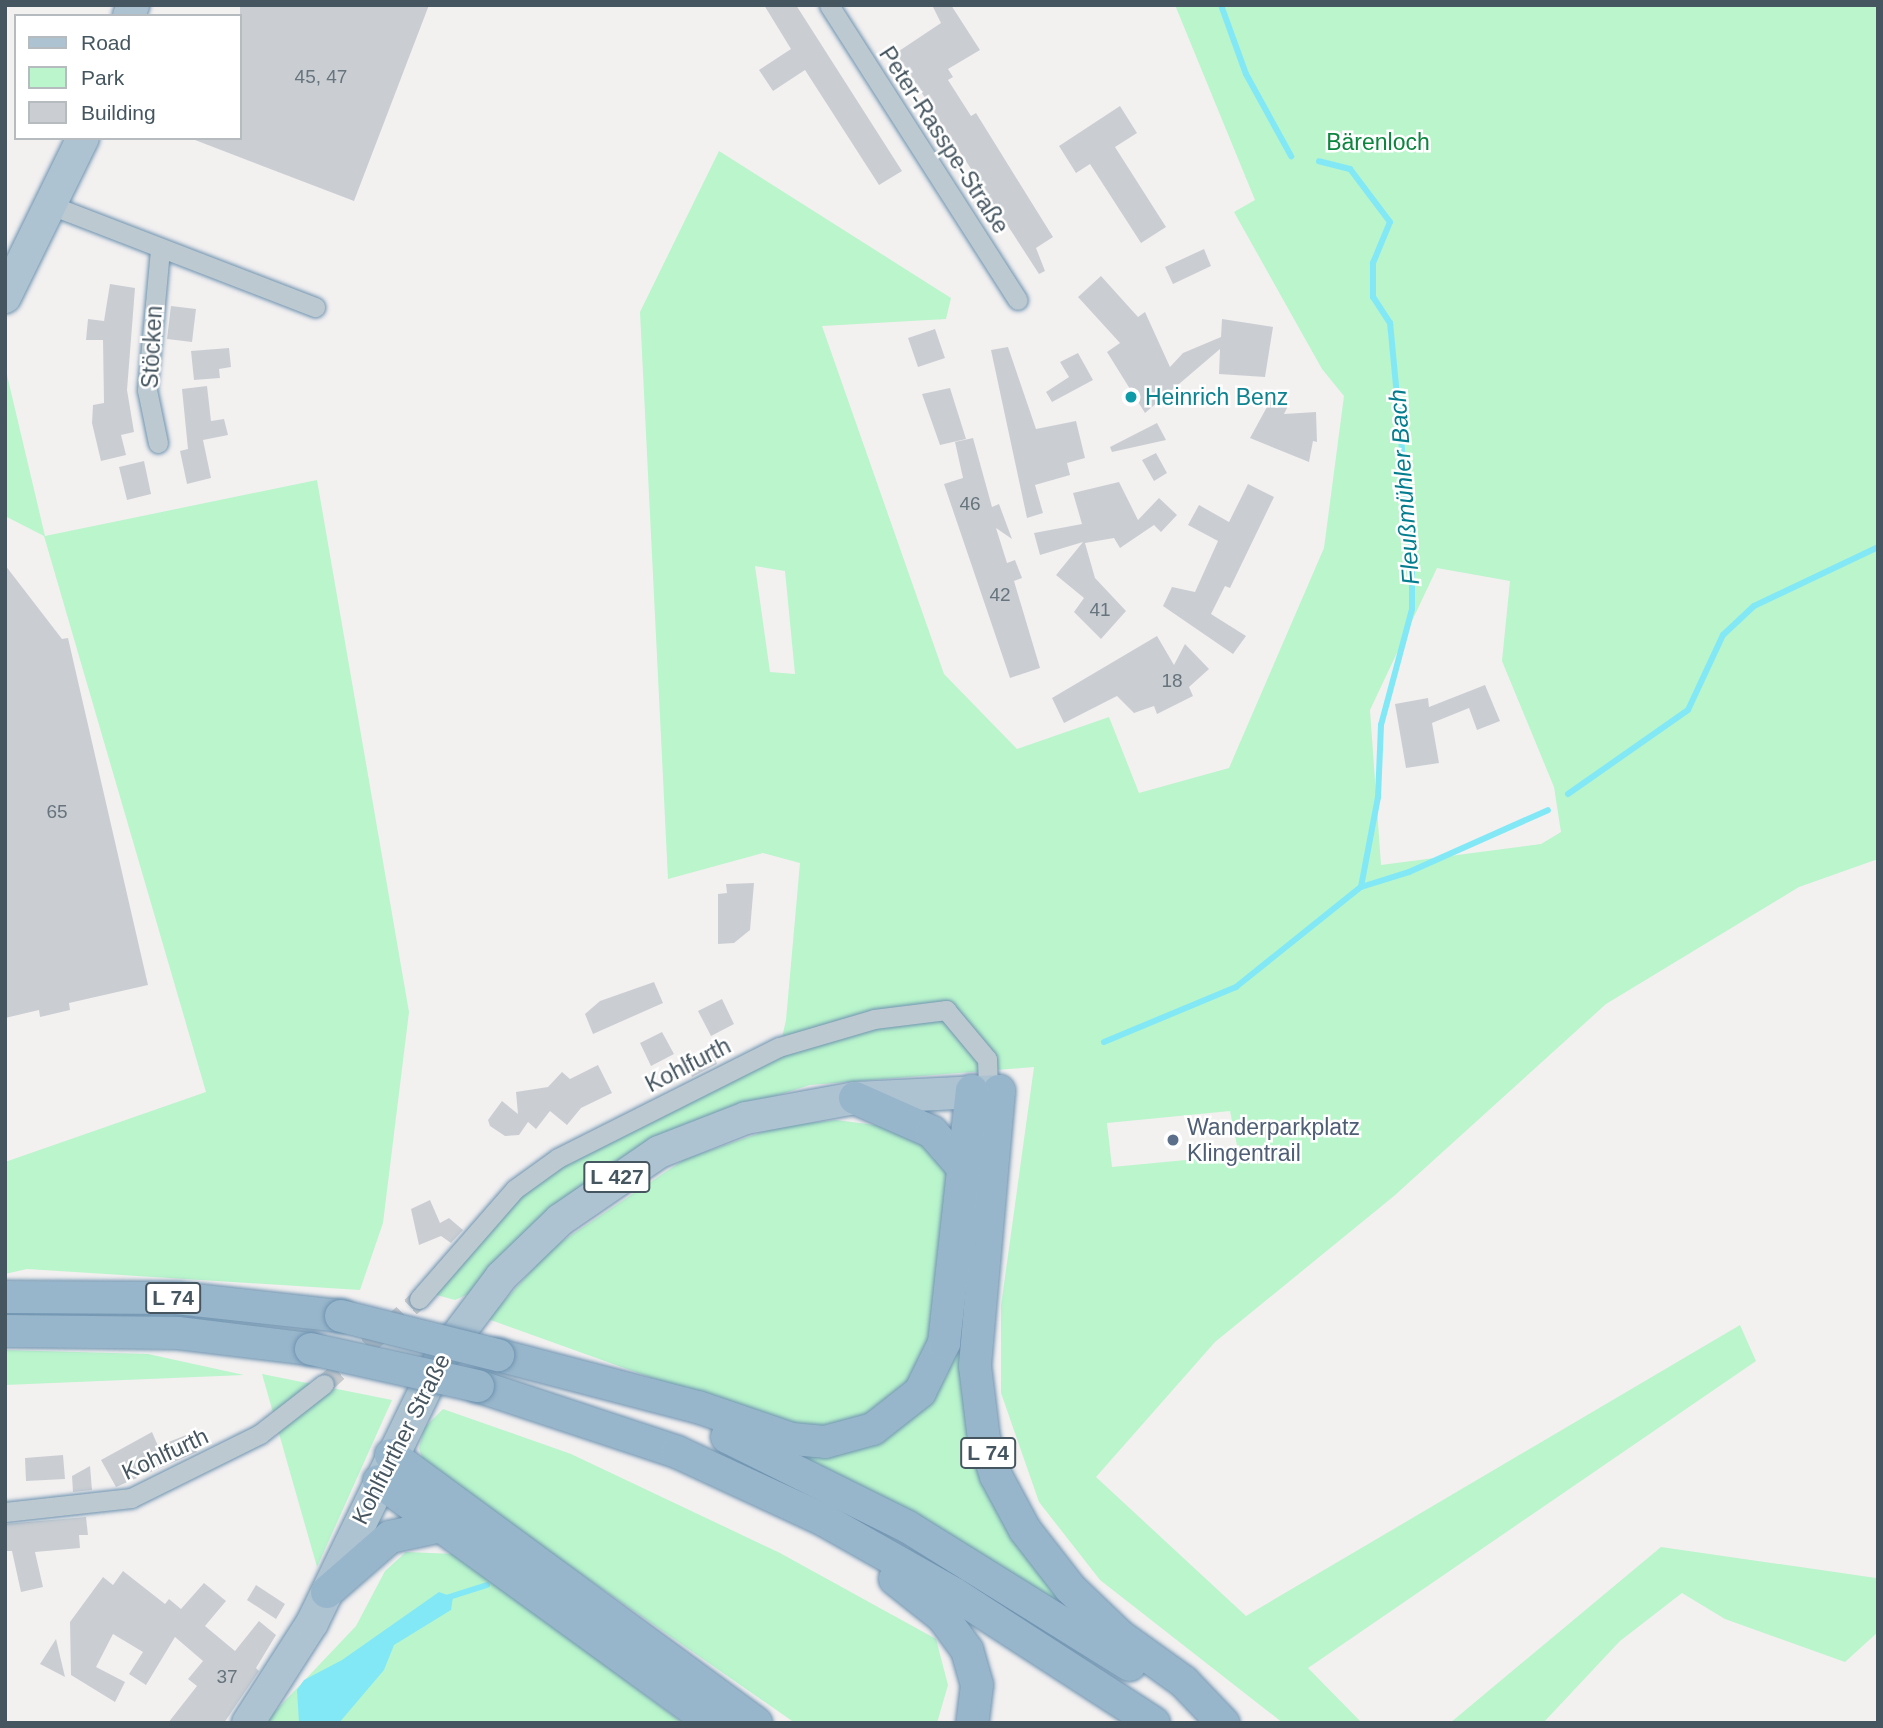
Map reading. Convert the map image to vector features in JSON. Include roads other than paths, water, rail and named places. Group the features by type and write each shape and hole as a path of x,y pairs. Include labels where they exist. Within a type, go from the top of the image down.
{"highway":[{"name":"L 74","path":"5,1297 177,1298 341,1316 698,1407 792,1440 825,1442 873,1429 910,1403 936,1365 948,1322 964,1169 987,1091"},
{"name":"L 74","path":"987,1091 975,1366 984,1439 996,1476 1025,1530 1070,1588 1121,1636 1184,1682 1223,1723"},
{"path":"855,1098 917,1123 944,1144 964,1169"},
{"name":"L 74","path":"5,1331 178,1333 311,1349 478,1386 677,1452 850,1534 1079,1671 1154,1723"},
{"name":"L 74","path":"580,1377 741,1443 908,1527 1110,1651 1213,1723"},
{"path":"385,1468 441,1526 712,1723"},
{"path":"385,1468 756,1723"},
{"path":"327,1592 390,1537 441,1526"},
{"name":"L 74","path":"850,1534 886,1573 956,1632 975,1672 972,1723"}],"main road":[{"path":"5,297 53,206 82,140"},
{"name":"Kohlfurther Straße","path":"248,1723 327,1592 441,1357 478,1303 586,1198 659,1152 717,1127 855,1098 987,1091"}],"street":[{"name":"Peter-Rasspe-Straße","path":"829,5 1017,300"},
{"path":"53,206 160,250 315,307"},
{"name":"Stöcken","path":"158,443 147,390 160,250"},
{"name":"Kohlfurth","path":"419,1299 515,1189 558,1158 779,1047 874,1019 946,1010 987,1059 987,1091"},
{"name":"Kohlfurth","path":"5,1512 131,1498 260,1434 324,1384"}],"water":[{"path":"439,1592 453,1597 451,1610 394,1645 384,1670 339,1723 299,1723 297,1690 304,1680 342,1660"}],"waterway":[{"name":"Fleußmühler Bach","path":"1221,5 1246,74 1291,156"},
{"name":"Fleußmühler Bach","path":"1104,1042 1236,987 1361,887 1378,797 1381,725 1412,609 1412,555 1390,323 1373,297 1373,263 1390,222 1350,169 1319,161"},
{"path":"1568,794 1688,710 1723,635 1754,606 1878,547"},
{"path":"1361,887 1409,872 1548,810"},
{"name":"Fleußmühler Bach","path":"446,1598 487,1585"}],"tunnel":[{"path":"324,1384 419,1299"}],"place":[{"name":"Heinrich Benz","path":"1131,397"},
{"name":"Wanderparkplatz Klingentrail","path":"1173,1140"}],"park label":[{"name":"Bärenloch","path":"1378,142"}]}
